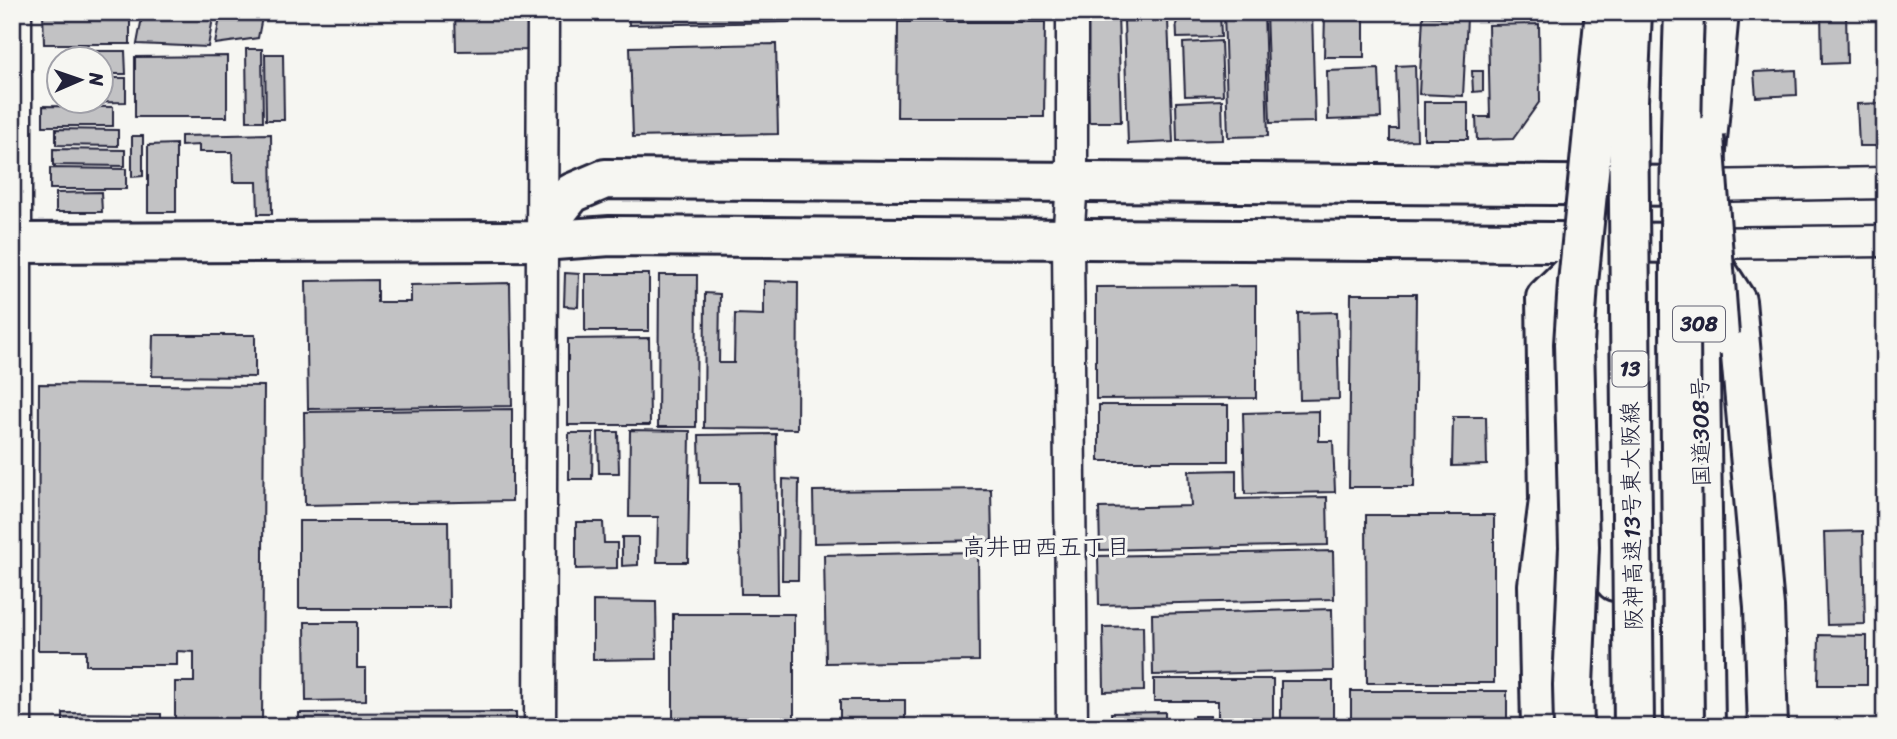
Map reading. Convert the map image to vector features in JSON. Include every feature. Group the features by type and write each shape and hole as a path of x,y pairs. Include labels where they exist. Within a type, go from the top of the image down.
{"main road":[{"path":"1597,12 1603,185 1602,244 1620,727"},
{"path":"1574,727 1573,685 1579,547 1574,344 1605,12"},
{"name":"阪神高速13号東大阪線","path":"1632,12 1628,102 1634,727"},
{"name":"13","path":"1684,727 1680,277 1685,12"},
{"path":"1697,12 1702,122 1734,517 1746,727"},
{"name":"国道308号","path":"1705,727 1698,243 1719,12"},
{"path":"541,241 555,214 572,193 606,179 1703,186"},
{"path":"15,243 541,241 610,236 1698,243 1736,301 1764,607 1768,727"},
{"path":"1541,727 1538,585 1549,500 1546,298 1602,244"}],"street":[{"path":"16,12 16,727"},
{"path":"540,727 543,12"},
{"path":"1072,12 1072,182 1068,240 1072,727"},
{"path":"1703,186 1885,183"},
{"path":"1698,243 1885,241"}],"building":[{"path":"43,12 130,12 130,44 44,44"},
{"path":"143,12 214,12 208,47 137,44"},
{"path":"221,12 263,12 258,38 215,44"},
{"path":"455,12 531,12 531,50 456,51"},
{"path":"628,12 790,12 790,22 629,25"},
{"path":"1086,12 1118,12 1121,122 1089,122"},
{"path":"1124,12 1170,12 1171,15 1124,17"},
{"path":"1176,12 1220,12 1221,37 1177,38"},
{"path":"1224,12 1264,12 1268,136 1228,137"},
{"path":"1266,12 1312,12 1315,122 1270,123"},
{"path":"1325,12 1364,12 1364,57 1324,57"},
{"path":"1821,12 1846,12 1847,63 1822,64"},
{"path":"1423,16 1467,18 1463,96 1419,94"},
{"path":"1168,20 1173,142 1128,144 1124,21"},
{"path":"898,22 1045,22 1044,117 897,117"},
{"path":"1539,24 1540,101 1513,139 1477,140 1476,117 1490,117 1488,25"},
{"path":"1221,41 1223,95 1185,96 1183,43"},
{"path":"776,44 778,134 633,137 630,47"},
{"path":"246,49 262,49 263,121 247,121"},
{"path":"116,51 125,51 126,74 116,74"},
{"path":"265,54 283,54 284,120 266,120"},
{"path":"227,56 227,117 135,117 135,57"},
{"path":"1415,65 1417,140 1390,141 1390,129 1398,129 1396,66"},
{"path":"1379,69 1381,118 1328,120 1327,71"},
{"path":"1796,70 1797,95 1756,97 1754,72"},
{"path":"1472,71 1483,71 1483,91 1473,92"},
{"path":"116,78 126,78 126,102 116,102"},
{"path":"1222,100 1223,140 1177,141 1176,102"},
{"path":"1424,102 1468,102 1468,139 1424,139"},
{"path":"1885,103 1885,146 1859,146 1857,104"},
{"path":"43,106 46,106 46,116 113,116 113,126 43,126"},
{"path":"56,129 118,130 118,146 56,145"},
{"path":"271,134 272,214 258,214 257,182 233,182 232,152 199,152 199,145 181,146 181,136"},
{"path":"132,136 143,136 143,176 132,177"},
{"path":"176,144 176,212 148,212 148,145"},
{"path":"53,149 125,150 125,166 53,165"},
{"path":"50,168 126,169 126,189 50,189"},
{"path":"101,192 102,212 56,212 56,193"},
{"path":"565,273 579,274 578,307 564,306"},
{"path":"585,274 649,274 649,331 585,331"},
{"path":"659,275 697,275 696,427 658,427"},
{"path":"377,280 377,302 411,302 411,285 510,283 512,406 308,409 306,281"},
{"path":"764,281 798,282 797,429 704,428 705,293 720,294 719,363 734,363 735,314 764,315"},
{"path":"1256,286 1256,398 1096,399 1096,287"},
{"path":"1351,294 1416,294 1414,487 1349,487"},
{"path":"1337,312 1339,399 1300,400 1298,313"},
{"path":"153,335 255,335 255,377 152,376"},
{"path":"649,338 650,425 568,425 568,339"},
{"path":"39,384 264,386 262,727 175,727 175,682 194,682 194,652 177,651 177,665 86,665 86,650 38,650"},
{"path":"1099,405 1228,405 1228,461 1099,461"},
{"path":"512,409 512,501 305,505 304,412"},
{"path":"1319,411 1319,441 1333,441 1335,492 1245,494 1243,413"},
{"path":"1453,417 1486,417 1487,465 1452,466"},
{"path":"630,430 690,431 688,562 657,562 658,517 629,517"},
{"path":"598,432 618,432 619,473 599,473"},
{"path":"569,433 593,433 592,479 569,479"},
{"path":"776,434 778,594 741,594 739,483 700,483 699,435"},
{"path":"1236,470 1236,499 1327,497 1328,545 1100,550 1099,508 1191,506 1189,471"},
{"path":"783,479 799,480 798,580 782,580"},
{"path":"991,489 992,540 814,543 813,491"},
{"path":"1366,515 1494,515 1494,683 1367,683"},
{"path":"299,521 448,521 449,608 299,608"},
{"path":"576,522 603,522 604,543 617,543 617,568 576,569"},
{"path":"1863,531 1865,624 1827,625 1824,532"},
{"path":"622,537 638,537 638,565 622,566"},
{"path":"1333,551 1334,599 1099,605 1098,556"},
{"path":"978,552 979,661 826,663 824,555"},
{"path":"593,601 656,602 657,659 593,660"},
{"path":"1332,609 1333,671 1153,675 1152,614"},
{"path":"673,614 794,614 794,727 673,727"},
{"path":"305,622 357,622 357,668 366,668 366,700 306,701"},
{"path":"1143,626 1144,691 1104,692 1103,627"},
{"path":"1819,635 1867,636 1867,685 1818,685"},
{"path":"1154,679 1273,679 1273,727 1218,727 1218,701 1154,701"},
{"path":"1281,681 1333,681 1333,727 1281,727"},
{"path":"1351,691 1507,691 1507,727 1351,727"},
{"path":"840,700 905,700 905,727 840,727"},
{"path":"516,712 516,727 299,727 299,713"},
{"path":"1165,712 1165,727 1112,727 1111,713"},
{"path":"63,713 161,714 161,727 63,727"},
{"path":"1194,716 1210,716 1210,727 1194,727"}],"district":[{"name":"高井田西五丁目","path":"1046,547"}]}
